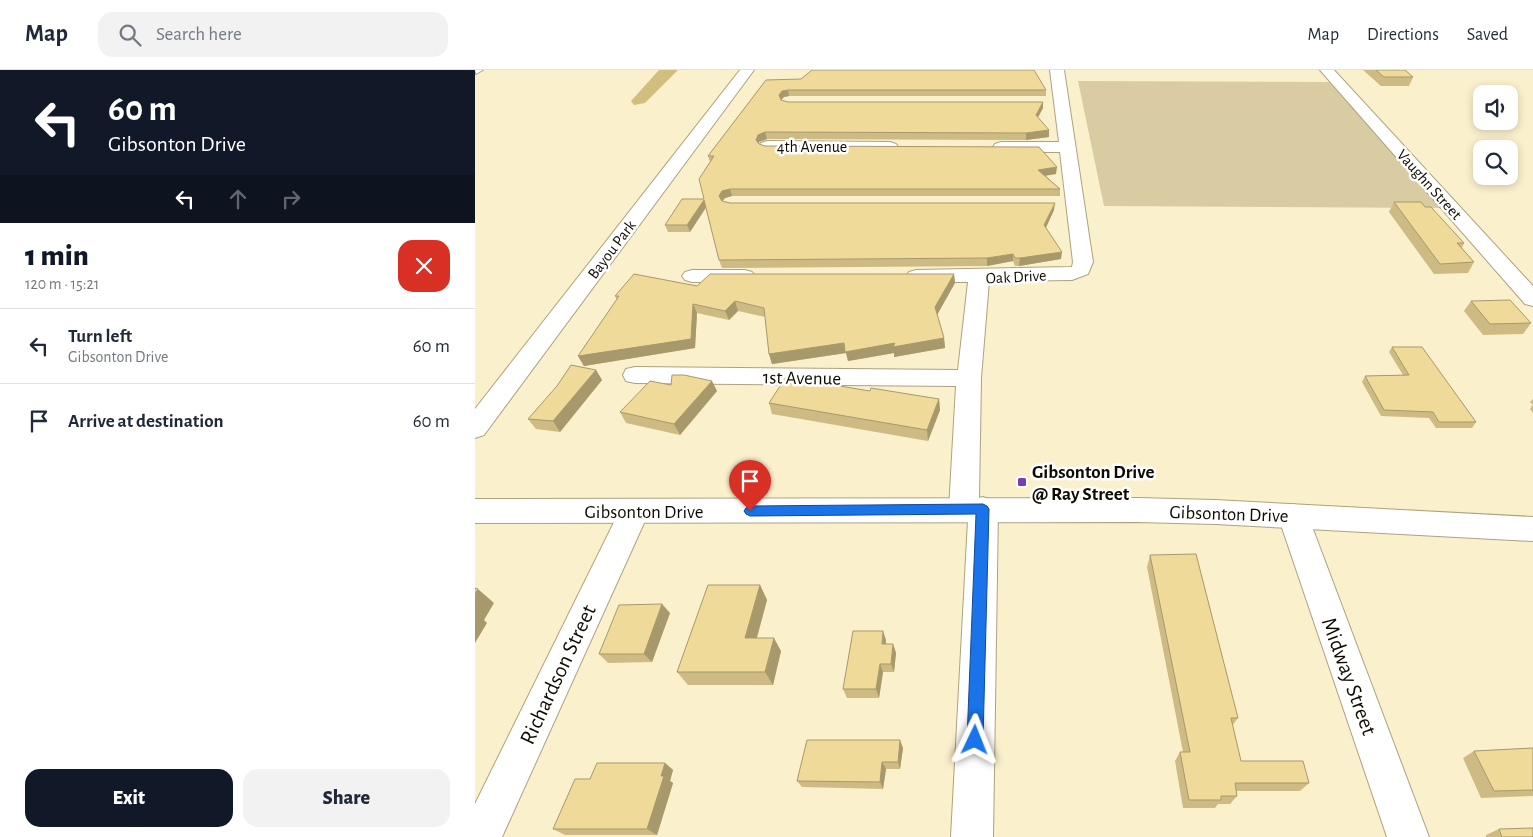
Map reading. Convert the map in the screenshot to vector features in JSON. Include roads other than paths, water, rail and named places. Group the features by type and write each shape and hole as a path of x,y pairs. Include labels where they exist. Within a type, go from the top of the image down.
{"street":[{"name":"Bayou Park","path":"475,428 747,70"},
{"name":"Oak Drive","path":"972,837 973,509 969,378 979,276 1072,274 1081,270 1083,262 1077,203 1067,147 1057,70"},
{"name":"Vaughn Street","path":"1327,70 1533,299"},
{"path":"1043,102 1062,102"},
{"name":"4th Avenue","path":"767,146 907,147"},
{"path":"987,147 1067,147"},
{"path":"1057,203 1077,203"},
{"path":"692,276 761,276"},
{"path":"900,276 979,276"},
{"name":"1st Avenue","path":"635,375 969,378"},
{"name":"Gibsonton Drive","path":"475,511 1147,510 1533,529"},
{"name":"Richardson Street","path":"481,837 634,512"},
{"name":"Midway Street","path":"1293,516 1408,837"}],"place":[{"name":"Gibsonton Drive @ Ray Street","path":"1022,482"}]}
